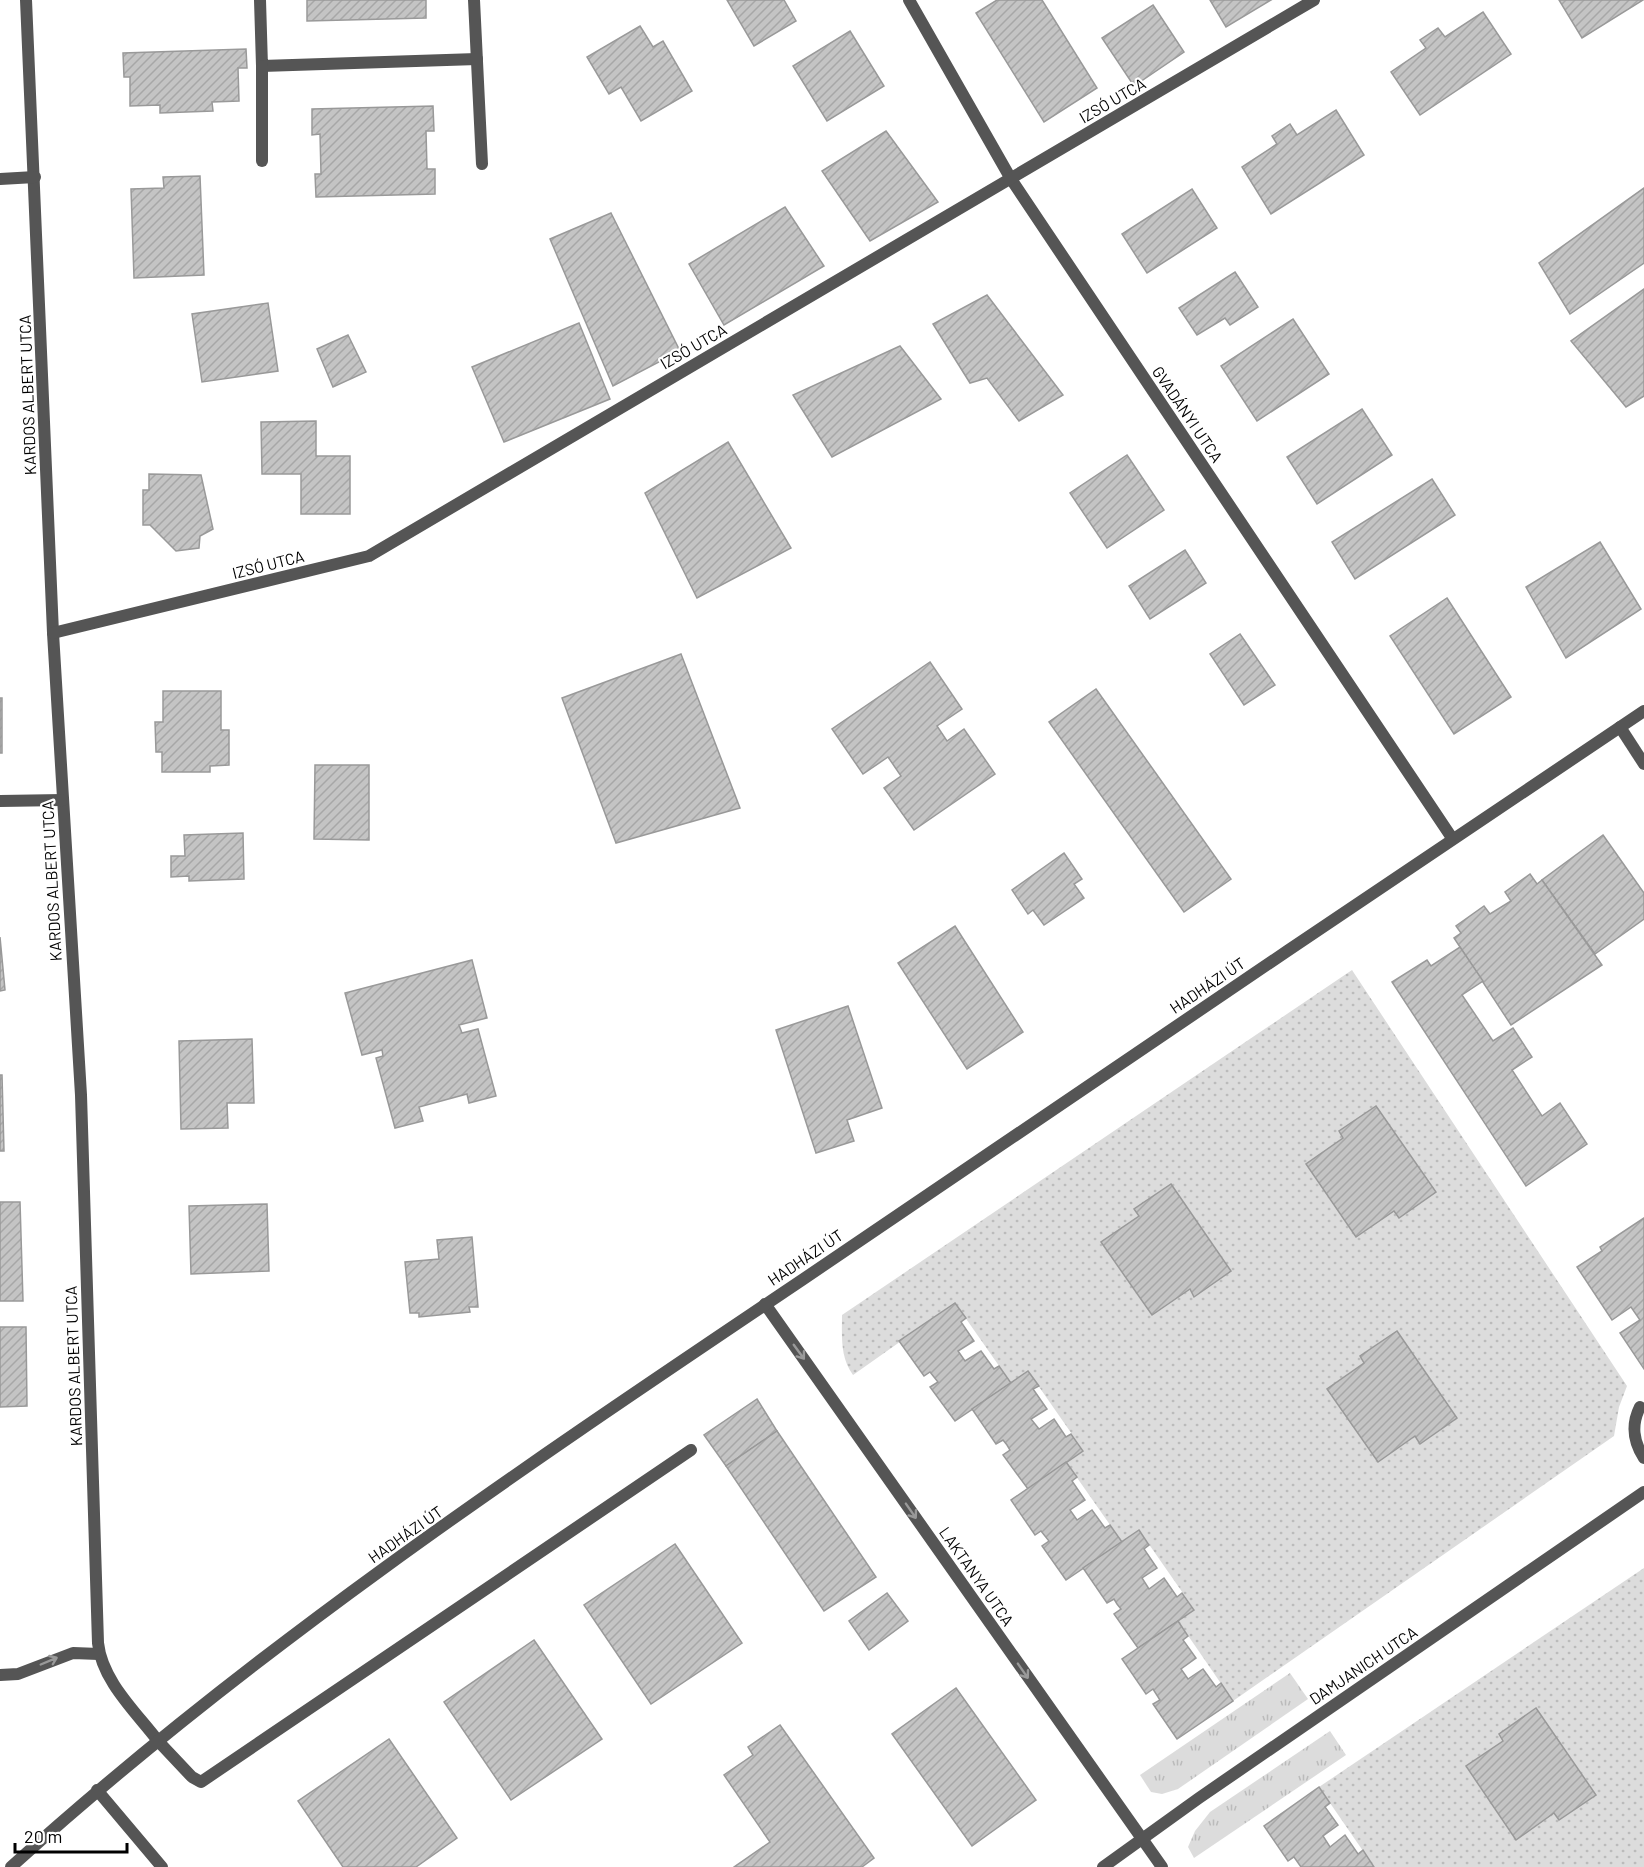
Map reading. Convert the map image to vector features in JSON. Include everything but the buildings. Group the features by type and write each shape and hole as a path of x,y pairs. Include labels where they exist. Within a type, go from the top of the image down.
{"street":[{"name":"KARDOS ALBERT UTCA","path":"26,0 53,633 81,1095 99,1654 111,1681 158,1741 192,1777 201,1782 692,1450"},
{"path":"260,0 262,160"},
{"path":"474,0 482,164"},
{"name":"GVADÁNYI UTCA","path":"909,0 1011,179 1452,838"},
{"name":"IZSÓ UTCA","path":"53,633 369,556 1314,0"},
{"path":"262,66 477,59"},
{"path":"0,179 35,177"},
{"name":"HADHÁZI ÚT","path":"11,1867 98,1790 158,1741 359,1586 675,1364 1452,838 1644,711"},
{"path":"1620,727 1644,764"},
{"path":"0,801 63,800"},
{"name":"LAKTANYA UTCA","path":"765,1304 1161,1867"},
{"path":"1640,1407 1636,1416 1634,1437 1644,1458"},
{"name":"DAMJANICH UTCA","path":"1103,1867 1644,1492"},
{"path":"0,1676 18,1674 64,1655 99,1654"},
{"path":"98,1790 162,1867"}],"green space":[{"path":"1352,970 1627,1386 1619,1407 1614,1436 1233,1701 1178,1621 1194,1609 1139,1530 1122,1542 1066,1462 1083,1450 1028,1371 1011,1383 955,1303 853,1375 844,1354 842,1315"},
{"path":"1644,1568 1644,1867 1374,1867 1319,1787"},
{"path":"1290,1673 1308,1699 1178,1789 1162,1794 1151,1792 1140,1775"},
{"path":"1330,1731 1346,1755 1194,1858 1188,1847 1195,1831 1210,1812"}]}
